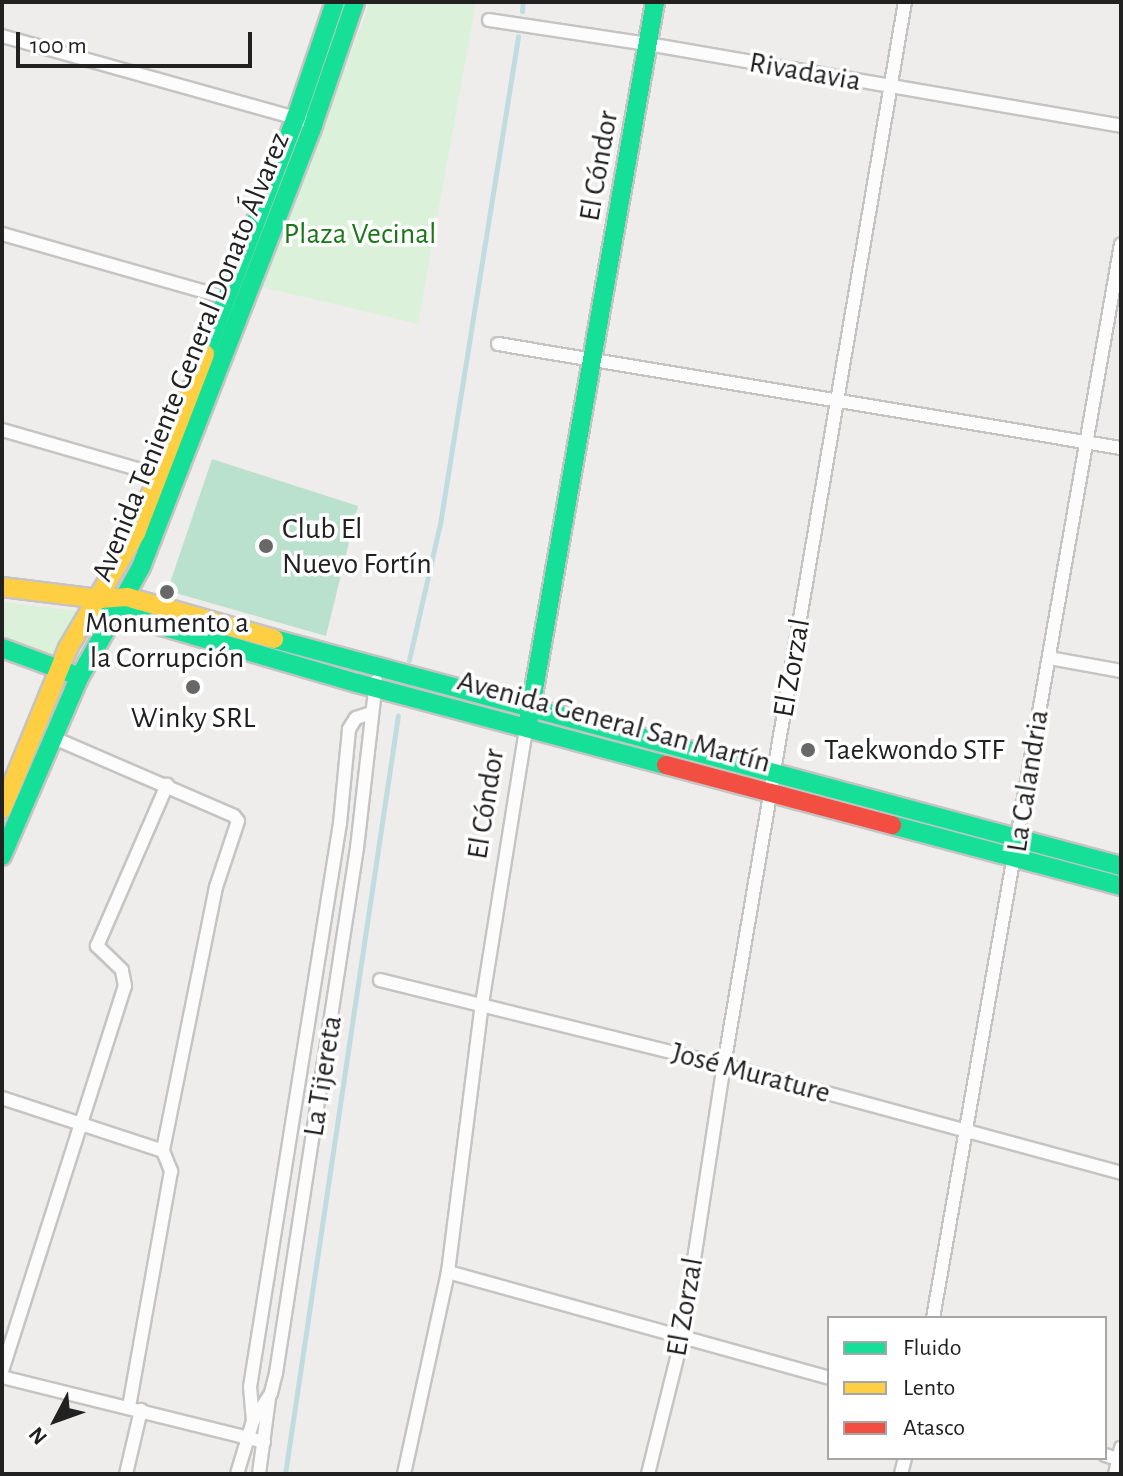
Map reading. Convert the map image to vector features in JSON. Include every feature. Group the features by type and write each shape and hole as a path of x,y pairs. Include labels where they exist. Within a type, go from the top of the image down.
{"main road":[{"name":"Avenida Teniente General Donato Álvarez","path":"2,856 79,678 122,605 305,121 335,2"},
{"name":"Avenida Teniente General Donato Álvarez","path":"2,809 74,638 100,599 136,533 227,298 355,2"},
{"name":"El Cóndor","path":"526,729 655,2"},
{"name":"Avenida General San Martín","path":"2,587 100,599 377,679 526,729 1121,886"},
{"path":"2,648 61,667 79,678"},
{"name":"Avenida General San Martín","path":"377,679 531,710 1121,866"}],"street":[{"name":"El Zorzal","path":"648,1474 682,1338 724,1065 905,2"},
{"name":"Rivadavia","path":"489,20 648,44 1121,126"},
{"path":"2,36 305,121"},
{"path":"2,234 227,298"},
{"name":"La Calandria","path":"933,1316 1121,244"},
{"path":"498,344 1121,448"},
{"path":"2,430 158,475"},
{"path":"1049,658 1121,671"},
{"name":"La Tijereta","path":"237,1474 246,1438 269,1396 279,1358 358,838 377,679"},
{"path":"253,1421 250,1387 336,846 349,729 356,718 371,713"},
{"name":"El Cóndor","path":"404,1474 448,1272 482,1004 526,729"},
{"path":"54,738 234,816 237,828 219,872 163,1151 171,1171 126,1474"},
{"path":"167,785 97,946 122,970 125,986 2,1374 264,1442"},
{"path":"336,846 358,838"},
{"name":"José Murature","path":"380,980 724,1065 1121,1173"},
{"path":"309,1011 332,1018"},
{"path":"2,1098 163,1151"},
{"path":"448,1272 827,1377"},
{"path":"259,1474 269,1396"},
{"path":"1115,1474 1120,1456"}],"green space":[{"name":"Plaza Vecinal","path":"370,2 476,2 418,324 262,287"},
{"name":"Club El Nuevo Fortín","path":"212,459 358,506 326,636 172,592 169,586"},
{"path":"2,602 79,611 50,658 2,642"}],"waterway":[{"path":"522,11 523,2"},
{"path":"409,660 440,524 518,36"},
{"path":"285,1474 398,715"}],"traffic: fast":[{"path":"205,354 296,117 335,2"},
{"path":"2,856 79,678 141,567 313,125 355,2"},
{"path":"529,718 655,2"},
{"path":"100,599 117,613 357,683 666,765"},
{"path":"274,639 1121,866"},
{"path":"2,648 70,673"},
{"path":"892,825 1121,886"}],"traffic: slow":[{"path":"2,809 68,648 136,533 205,354"},
{"path":"2,587 100,599 127,597 274,639"}],"traffic: jam":[{"path":"666,765 892,825"}],"place":[{"name":"Club El Nuevo Fortín","path":"266,546"},
{"name":"Monumento a la Corrupción","path":"167,592"},
{"name":"Winky SRL","path":"193,687"},
{"name":"Taekwondo STF","path":"808,750"}]}
